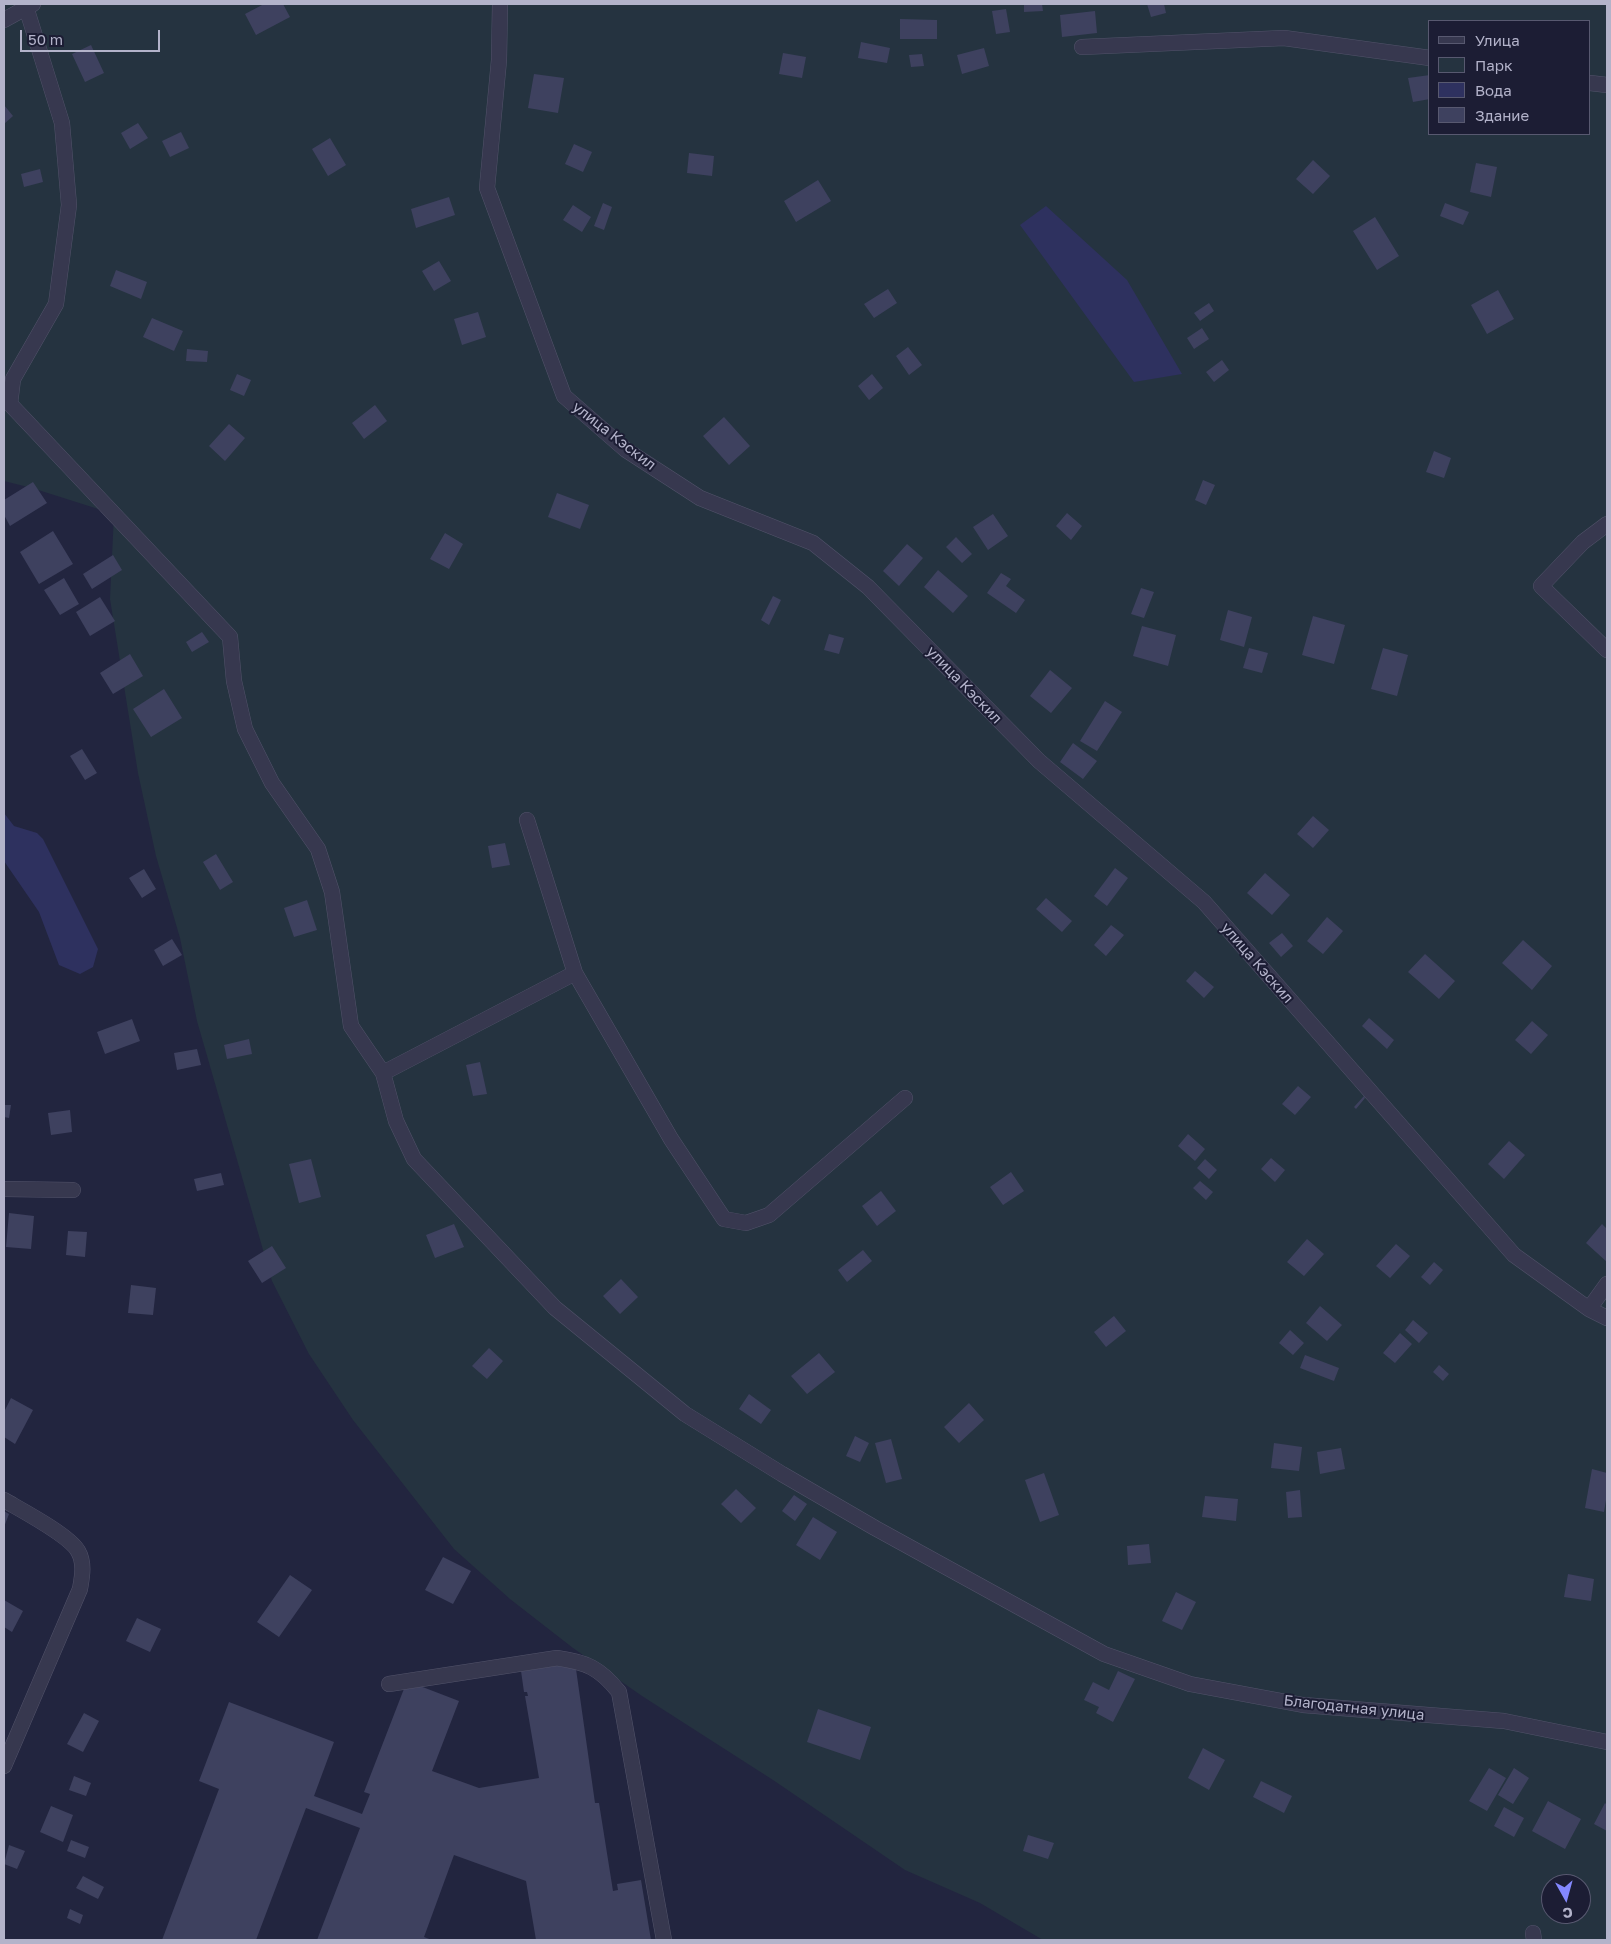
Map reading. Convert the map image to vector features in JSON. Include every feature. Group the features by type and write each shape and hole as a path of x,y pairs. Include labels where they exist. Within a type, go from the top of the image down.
{"street":[{"name":"улица Кэскил","path":"500,4 499,60 487,188 564,396 626,450 700,498 813,542 868,586 1039,761 1204,902 1514,1255 1590,1309 1607,1318"},
{"path":"4,20 30,6"},
{"name":"Благодатная улица","path":"30,6 62,123 69,205 56,304 13,379 10,404 230,637 234,681 245,729 272,784 318,849 332,892 351,1026 383,1073 396,1121 414,1159 555,1308 677,1408 782,1474 1104,1654 1190,1684 1303,1705 1504,1721 1607,1742"},
{"path":"1082,47 1284,38 1428,58"},
{"path":"1591,83 1607,86"},
{"path":"1607,524 1583,542 1541,586 1607,650"},
{"path":"528,820 575,973 671,1139 724,1219 746,1223 768,1215 905,1098"},
{"path":"383,1073 575,973"},
{"path":"4,1189 73,1190"},
{"path":"1590,1309 1607,1284"},
{"path":"4,1500 48,1525 78,1550 83,1569 80,1589 4,1766"},
{"path":"389,1684 556,1658 583,1662 606,1676 619,1692 664,1940"}],"green space":[{"path":"4,4 1607,4 1607,1940 1043,1940 980,1903 905,1870 773,1780 642,1696 573,1648 510,1599 454,1549 353,1420 309,1354 272,1281 197,1021 180,938 156,856 138,773 110,599 114,514 4,481"}],"water":[{"path":"1046,206 1127,280 1182,374 1134,382 1020,225"},
{"path":"4,813 14,826 37,833 43,839 98,949 93,967 80,974 59,965 39,912 4,861"}],"building":[{"path":"264,4 283,4 290,17 256,35 245,14"},
{"path":"1024,4 1042,4 1043,11 1024,12"},
{"path":"1147,4 1164,4 1166,13 1151,17"},
{"path":"1006,9 1010,32 996,34 992,11"},
{"path":"1095,11 1097,33 1062,37 1060,15"},
{"path":"900,19 937,20 937,39 900,39"},
{"path":"861,42 890,48 887,63 858,58"},
{"path":"91,45 104,73 85,82 72,54"},
{"path":"984,48 989,66 962,74 957,55"},
{"path":"783,53 806,57 802,78 779,74"},
{"path":"922,54 924,66 911,67 909,55"},
{"path":"534,74 564,78 558,113 528,108"},
{"path":"1428,75 1428,99 1413,102 1408,78"},
{"path":"4,105 13,116 4,124"},
{"path":"138,123 148,138 130,149 121,133"},
{"path":"181,132 189,148 170,157 162,141"},
{"path":"330,138 346,165 328,176 312,149"},
{"path":"574,144 592,152 583,172 565,164"},
{"path":"689,153 714,156 712,176 687,173"},
{"path":"1313,160 1330,176 1313,194 1296,179"},
{"path":"1476,163 1497,167 1491,197 1470,192"},
{"path":"40,169 43,182 24,187 21,174"},
{"path":"818,180 831,201 796,222 784,201"},
{"path":"449,197 455,215 416,228 411,209"},
{"path":"603,203 612,207 604,230 594,226"},
{"path":"1445,203 1469,212 1463,225 1440,216"},
{"path":"573,205 591,217 582,232 563,220"},
{"path":"1375,217 1399,256 1377,270 1353,231"},
{"path":"439,261 451,281 434,291 422,271"},
{"path":"116,270 147,282 141,299 110,286"},
{"path":"888,289 897,303 874,318 864,304"},
{"path":"1498,290 1514,319 1487,334 1471,305"},
{"path":"1209,303 1214,311 1200,321 1194,313"},
{"path":"478,312 486,337 462,345 454,319"},
{"path":"152,318 183,331 174,351 143,337"},
{"path":"1202,328 1209,339 1194,349 1187,338"},
{"path":"908,347 922,365 909,375 896,356"},
{"path":"187,349 208,351 207,362 186,361"},
{"path":"1222,360 1229,370 1214,382 1206,372"},
{"path":"237,374 251,380 244,396 230,390"},
{"path":"872,374 883,388 869,400 858,386"},
{"path":"375,405 387,421 364,439 352,423"},
{"path":"724,417 750,446 729,465 703,436"},
{"path":"229,424 245,438 225,461 209,446"},
{"path":"1434,451 1451,458 1444,478 1426,472"},
{"path":"1203,480 1215,485 1206,505 1195,500"},
{"path":"33,482 47,503 10,526 4,515 4,500"},
{"path":"557,493 589,505 580,529 548,517"},
{"path":"1067,513 1082,526 1071,540 1056,526"},
{"path":"993,514 1008,536 988,550 973,527"},
{"path":"53,531 73,564 39,584 20,552"},
{"path":"445,533 463,544 449,569 430,559"},
{"path":"956,537 972,554 962,563 946,547"},
{"path":"907,544 923,558 899,586 883,571"},
{"path":"113,555 122,570 92,589 83,574"},
{"path":"938,570 968,596 953,613 924,587"},
{"path":"1001,573 1011,579 1006,586 1025,600 1016,613 987,593"},
{"path":"64,578 79,604 60,615 44,590"},
{"path":"1141,588 1154,592 1144,618 1131,614"},
{"path":"773,596 781,600 769,625 761,620"},
{"path":"100,597 115,621 90,636 76,612"},
{"path":"1228,610 1252,617 1244,647 1220,640"},
{"path":"1313,616 1345,625 1334,664 1302,655"},
{"path":"1142,626 1176,635 1168,666 1133,656"},
{"path":"202,632 209,642 192,652 186,642"},
{"path":"829,634 844,638 839,654 824,650"},
{"path":"1249,648 1268,653 1262,673 1243,668"},
{"path":"1383,648 1408,655 1397,696 1371,689"},
{"path":"130,654 143,676 113,694 100,673"},
{"path":"1050,670 1072,688 1051,713 1030,696"},
{"path":"164,689 182,718 151,737 133,709"},
{"path":"1105,701 1122,712 1097,751 1080,741"},
{"path":"1073,743 1097,761 1083,779 1060,762"},
{"path":"82,749 97,773 85,780 70,756"},
{"path":"1313,816 1329,830 1313,848 1297,834"},
{"path":"505,843 510,865 492,868 488,846"},
{"path":"216,854 233,882 220,890 203,862"},
{"path":"1115,868 1128,878 1107,906 1094,896"},
{"path":"144,869 156,889 142,898 129,878"},
{"path":"1265,873 1290,895 1272,915 1247,893"},
{"path":"1046,898 1072,921 1062,932 1036,909"},
{"path":"307,900 317,930 294,937 284,908"},
{"path":"1327,917 1343,931 1323,954 1307,941"},
{"path":"1111,925 1124,935 1106,956 1094,945"},
{"path":"1282,933 1293,946 1281,957 1269,943"},
{"path":"172,939 182,955 163,966 154,950"},
{"path":"1523,940 1552,966 1532,990 1502,963"},
{"path":"1425,954 1455,981 1439,999 1408,972"},
{"path":"1195,971 1214,987 1204,998 1186,981"},
{"path":"1369,1018 1394,1040 1387,1049 1362,1026"},
{"path":"132,1019 140,1041 105,1054 97,1032"},
{"path":"1532,1021 1548,1035 1531,1054 1515,1040"},
{"path":"249,1039 252,1054 227,1059 224,1045"},
{"path":"197,1049 201,1065 177,1070 174,1053"},
{"path":"480,1062 487,1094 473,1096 466,1065"},
{"path":"1298,1086 1311,1097 1295,1115 1282,1104"},
{"path":"1364,1096 1365,1098 1356,1109 1354,1107"},
{"path":"4,1105 11,1105 9,1118 4,1117"},
{"path":"70,1110 72,1132 51,1135 48,1113"},
{"path":"1188,1134 1205,1149 1195,1161 1178,1146"},
{"path":"1509,1141 1525,1155 1504,1179 1488,1164"},
{"path":"1271,1158 1285,1170 1275,1182 1261,1169"},
{"path":"311,1159 321,1197 299,1203 289,1164"},
{"path":"1205,1159 1217,1170 1209,1179 1197,1168"},
{"path":"1011,1172 1024,1191 1003,1205 990,1187"},
{"path":"221,1173 224,1185 197,1191 194,1179"},
{"path":"1200,1181 1213,1192 1206,1200 1193,1188"},
{"path":"881,1191 896,1211 877,1226 862,1206"},
{"path":"9,1213 34,1216 31,1249 6,1247"},
{"path":"454,1224 464,1247 435,1258 426,1235"},
{"path":"1602,1224 1607,1229 1607,1262 1586,1243"},
{"path":"68,1231 87,1232 85,1257 66,1255"},
{"path":"1307,1239 1324,1254 1304,1276 1287,1262"},
{"path":"1396,1244 1410,1256 1390,1278 1376,1266"},
{"path":"272,1246 286,1268 262,1283 248,1261"},
{"path":"863,1250 872,1261 847,1282 838,1270"},
{"path":"1434,1262 1443,1270 1430,1285 1421,1277"},
{"path":"621,1279 638,1297 620,1314 603,1296"},
{"path":"131,1285 156,1288 153,1315 128,1313"},
{"path":"1320,1306 1342,1325 1327,1341 1306,1323"},
{"path":"1114,1316 1126,1331 1106,1347 1094,1332"},
{"path":"1413,1320 1428,1333 1419,1343 1405,1330"},
{"path":"1290,1330 1304,1343 1293,1355 1279,1343"},
{"path":"1400,1333 1412,1344 1395,1363 1383,1353"},
{"path":"489,1348 503,1361 487,1379 472,1366"},
{"path":"819,1353 835,1372 807,1394 791,1376"},
{"path":"1305,1355 1339,1368 1334,1381 1300,1368"},
{"path":"1439,1365 1449,1374 1443,1381 1433,1372"},
{"path":"749,1394 771,1410 761,1424 739,1409"},
{"path":"11,1398 33,1410 15,1444 4,1437 4,1412"},
{"path":"969,1403 984,1420 959,1443 944,1427"},
{"path":"855,1436 869,1443 860,1462 846,1456"},
{"path":"891,1439 902,1479 886,1483 875,1443"},
{"path":"1274,1443 1302,1447 1299,1471 1271,1468"},
{"path":"1341,1448 1345,1469 1320,1474 1317,1452"},
{"path":"1592,1469 1607,1473 1607,1494 1604,1512 1585,1508"},
{"path":"1044,1473 1059,1515 1040,1522 1025,1480"},
{"path":"736,1489 756,1508 741,1523 721,1504"},
{"path":"1300,1490 1302,1517 1288,1518 1286,1492"},
{"path":"794,1495 807,1504 795,1521 782,1511"},
{"path":"1205,1496 1238,1499 1236,1521 1202,1517"},
{"path":"4,1511 9,1514 4,1527"},
{"path":"813,1517 837,1532 820,1560 796,1545"},
{"path":"1149,1544 1151,1563 1128,1565 1127,1546"},
{"path":"443,1557 471,1571 453,1604 425,1590"},
{"path":"1568,1574 1594,1579 1591,1601 1564,1597"},
{"path":"290,1575 312,1590 279,1637 257,1622"},
{"path":"1176,1592 1196,1602 1182,1630 1162,1621"},
{"path":"4,1600 23,1611 12,1632 4,1627"},
{"path":"137,1618 161,1629 150,1652 126,1641"},
{"path":"575,1662 595,1803 599,1803 613,1891 618,1890 617,1884 641,1880 651,1940 536,1940 526,1881 454,1855 424,1937 432,1940 317,1940 360,1828 306,1808 256,1940 162,1940 219,1789 199,1781 229,1702 334,1742 314,1796 362,1814 370,1794 364,1792 407,1681 459,1701 432,1771 479,1788 539,1778 525,1696 528,1696 527,1692 524,1692 521,1671"},
{"path":"1118,1671 1135,1679 1113,1722 1096,1713 1099,1707 1084,1700 1093,1682 1109,1690"},
{"path":"818,1709 871,1727 860,1760 807,1742"},
{"path":"84,1713 99,1721 83,1752 67,1744"},
{"path":"1203,1748 1225,1760 1209,1790 1188,1778"},
{"path":"1489,1768 1506,1778 1487,1811 1469,1801"},
{"path":"1514,1768 1529,1778 1513,1804 1498,1795"},
{"path":"74,1776 91,1783 86,1796 69,1790"},
{"path":"1261,1781 1292,1796 1284,1813 1253,1797"},
{"path":"1548,1801 1581,1819 1565,1849 1532,1831"},
{"path":"1605,1803 1607,1805 1607,1831 1594,1824"},
{"path":"51,1806 73,1815 63,1842 40,1832"},
{"path":"1504,1807 1524,1818 1514,1837 1494,1826"},
{"path":"1028,1835 1054,1843 1048,1859 1023,1851"},
{"path":"71,1840 89,1847 85,1858 67,1851"},
{"path":"9,1845 25,1851 17,1869 4,1864"},
{"path":"83,1876 104,1887 98,1899 76,1888"},
{"path":"70,1909 83,1915 80,1924 67,1918"}]}
